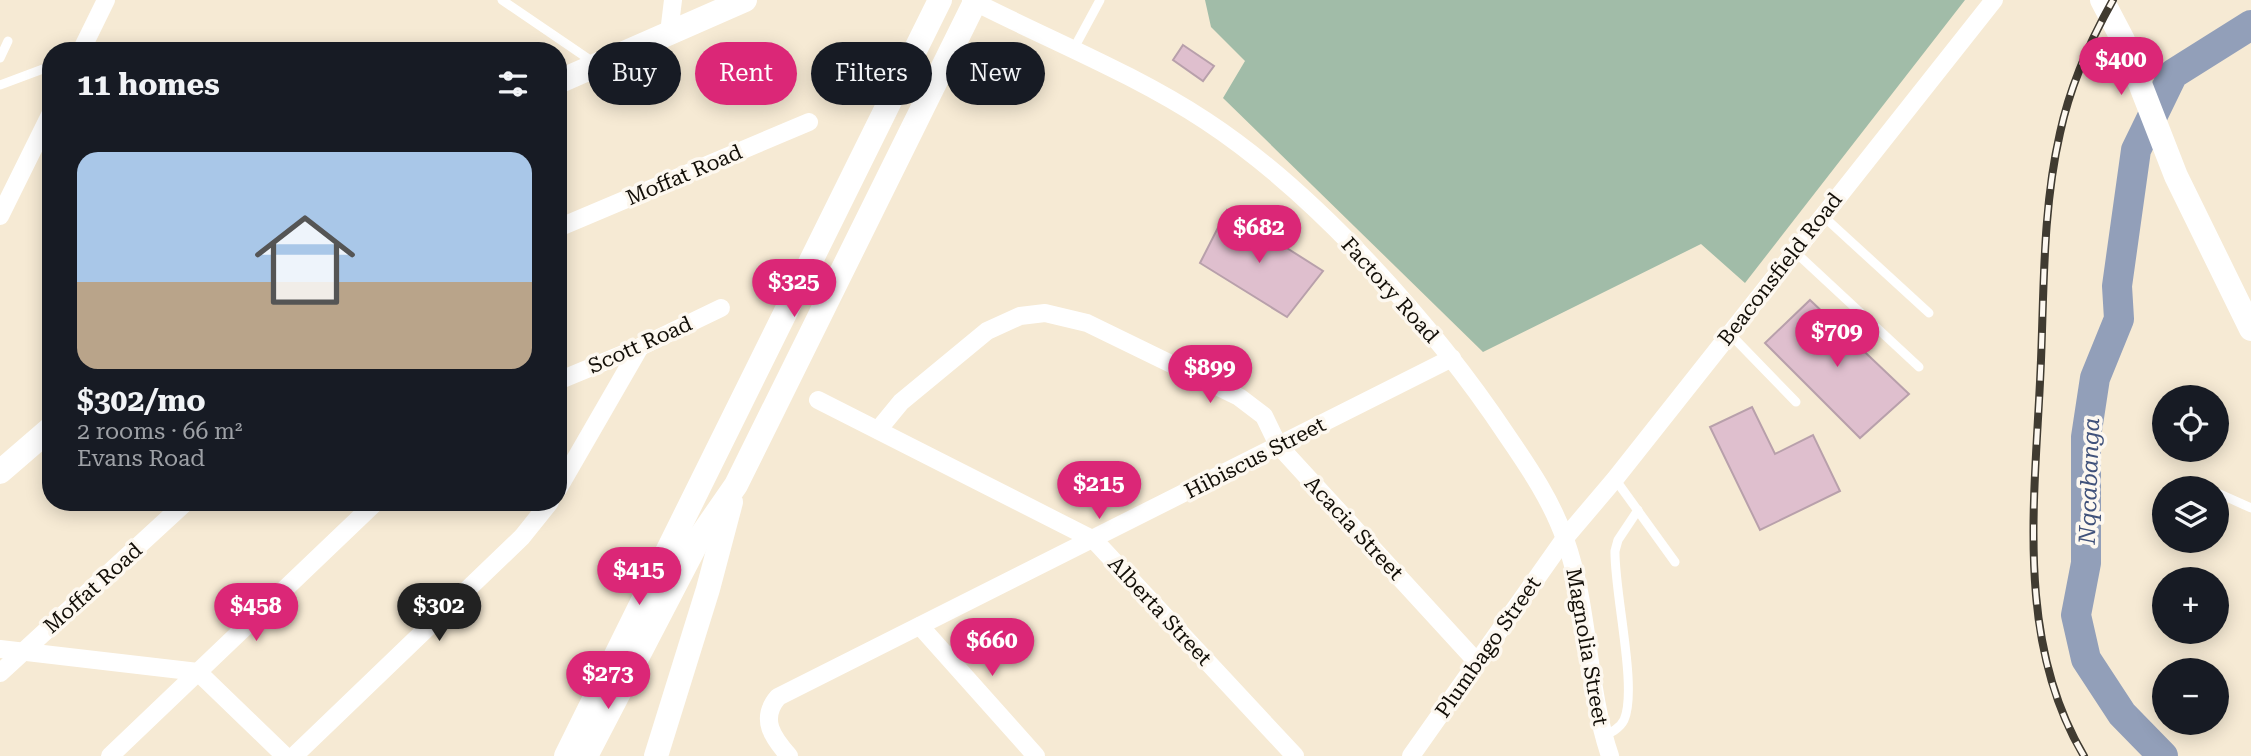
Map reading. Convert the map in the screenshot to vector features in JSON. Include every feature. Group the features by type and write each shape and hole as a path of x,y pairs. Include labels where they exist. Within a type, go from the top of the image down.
{"main road":[{"path":"649,42 746,0"},
{"path":"566,756 940,0"},
{"path":"586,756 700,537 736,485 891,173 973,0"},
{"path":"2102,0 2123,40 2176,176 2251,330"},
{"path":"567,78 588,69"},
{"path":"0,472 42,436"},
{"path":"656,756 708,589 736,485"},
{"path":"555,756 622,644"}],"street":[{"path":"85,42 106,0"},
{"path":"670,33 673,0"},
{"name":"Factory Road","path":"973,0 1204,120 1276,174 1368,264 1452,358 1522,458 1542,490 1565,538"},
{"name":"Beaconsfield Road","path":"1565,538 1615,479 1793,250 1994,0"},
{"name":"Moffat Road","path":"567,224 809,122"},
{"path":"0,216 42,131"},
{"name":"Scott Road","path":"567,377 640,347 721,308"},
{"name":"Acacia Street","path":"878,430 901,402 987,331 1020,316 1045,313 1087,323 1239,397 1264,416 1278,445 1476,661"},
{"path":"567,473 640,347"},
{"name":"Hibiscus Street","path":"788,755 769,728 771,705 778,697 1452,358"},
{"name":"Alberta Street","path":"818,400 1094,540 1295,756"},
{"name":"Moffat Road","path":"0,673 176,511"},
{"path":"110,756 367,511"},
{"path":"294,756 522,537 543,511"},
{"name":"Plumbago Street","path":"1412,756 1476,661 1565,538"},
{"name":"Magnolia Street","path":"1565,538 1578,583 1604,736 1610,756"},
{"path":"920,626 1036,756"},
{"path":"0,649 198,672 285,756"}],"lane":[{"path":"502,0 563,42"},
{"path":"1073,50 1100,0"},
{"path":"0,58 8,41"},
{"path":"567,44 588,59"},
{"path":"0,85 42,69"},
{"path":"1821,215 1929,313"},
{"path":"1793,250 1919,367"},
{"path":"1730,334 1796,402"},
{"path":"1615,479 1675,562"},
{"path":"2229,498 2251,508"},
{"path":"1604,736 1619,727 1626,715 1628,672 1615,551 1618,540 1638,510"}],"green space":[{"path":"1205,0 1965,0 1745,283 1701,244 1483,352 1223,98 1245,61 1211,27"}],"building":[{"path":"1183,45 1214,66 1203,81 1173,60"},
{"path":"1227,210 1323,271 1287,317 1200,263"},
{"path":"1810,300 1909,394 1860,438 1765,343"},
{"path":"1752,407 1775,454 1813,435 1840,491 1760,530 1710,427"}],"waterway":[{"name":"Nqcabanga","path":"2163,756 2122,714 2086,659 2076,615 2086,563 2086,437 2095,378 2119,319 2117,286 2136,150 2173,74 2251,25"}],"railway":[{"path":"2084,756 2062,710 2047,662 2038,613 2034,512 2045,246 2054,161 2075,81 2113,0"}]}
